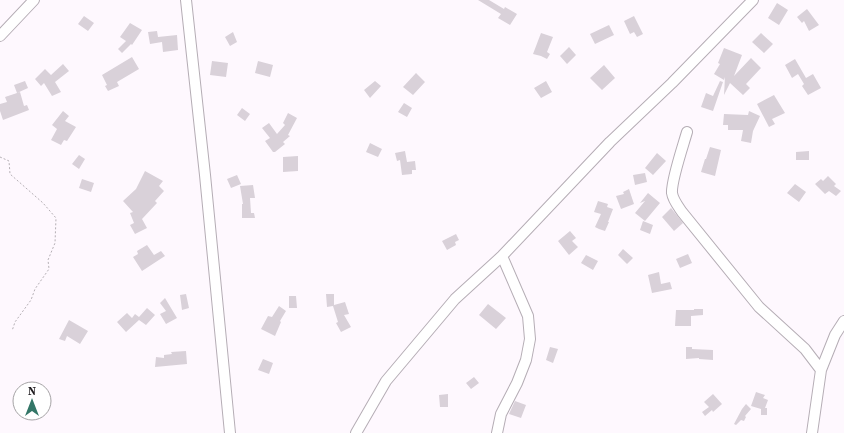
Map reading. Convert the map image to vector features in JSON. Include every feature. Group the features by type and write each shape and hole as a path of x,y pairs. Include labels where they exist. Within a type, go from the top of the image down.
{"street":[{"path":"0,36 34,0"},
{"path":"186,0 205,175 230,433"},
{"path":"356,433 386,381 454,299 502,256 610,142 672,83 753,0"},
{"path":"687,132 673,182 672,192 675,201 682,212 759,307 805,349 821,370"},
{"path":"497,433 501,414 517,383 526,360 530,339 528,316 502,256"},
{"path":"812,433 821,370 835,335 844,321"}],"path":[{"path":"0,157 9,161 10,174 43,203 56,218 55,243 48,260 49,269 35,289 31,300 15,322 12,331"}],"building":[{"path":"478,0 489,0 504,9 505,7 517,14 510,25 498,18 501,14"},
{"path":"777,3 788,10 779,25 768,18"},
{"path":"807,9 819,25 809,31 804,21 802,23 797,17"},
{"path":"84,16 94,23 88,31 78,24"},
{"path":"634,16 643,34 637,37 634,32 630,34 624,21"},
{"path":"130,23 142,30 132,45 131,44 122,53 118,49 126,41 120,37"},
{"path":"609,25 614,35 595,44 590,34"},
{"path":"157,31 158,37 177,35 178,50 163,52 162,42 150,44 148,32"},
{"path":"233,32 237,42 230,46 225,37"},
{"path":"541,33 553,37 547,52 550,54 547,59 533,54"},
{"path":"761,33 773,44 764,53 752,42"},
{"path":"569,47 576,55 567,64 560,56"},
{"path":"724,48 742,55 734,76 751,58 761,68 746,84 750,88 743,95 730,83 724,95 725,77 724,80 714,74 720,64 718,63"},
{"path":"132,57 139,69 117,82 119,86 108,91 102,75"},
{"path":"795,59 806,78 813,74 821,88 808,95 802,86 804,84 798,74 792,78 785,65"},
{"path":"212,61 228,63 226,77 210,75"},
{"path":"258,61 273,65 270,77 255,73"},
{"path":"63,64 69,71 55,82 61,92 52,96 44,83 41,86 35,79 45,69 51,75"},
{"path":"604,65 615,78 602,90 590,78"},
{"path":"416,73 425,82 413,95 403,87"},
{"path":"25,81 28,88 17,93 14,85"},
{"path":"375,81 381,86 370,98 364,90"},
{"path":"546,81 552,92 541,98 534,88"},
{"path":"720,81 723,82 713,111 701,107 706,93 713,96"},
{"path":"20,92 24,106 27,105 29,110 3,120 0,111 0,104 7,102 5,97"},
{"path":"774,95 785,113 772,119 775,124 769,127 757,104"},
{"path":"404,103 412,108 407,117 398,112"},
{"path":"242,108 250,114 245,121 237,115"},
{"path":"63,111 69,116 65,121 76,127 67,141 64,140 61,145 51,140 57,129 52,125"},
{"path":"749,111 760,116 753,131 751,143 741,141 743,130 728,130 728,125 723,125 724,114 748,115"},
{"path":"288,113 297,118 288,135 290,136 283,142 285,144 273,152 265,141 270,138 262,128 269,123 277,134 285,125 283,123"},
{"path":"370,143 382,149 378,157 366,152"},
{"path":"710,147 721,150 715,176 701,172"},
{"path":"405,151 407,162 415,161 416,170 412,170 412,174 402,175 400,160 397,161 395,153"},
{"path":"809,151 809,160 796,160 796,152"},
{"path":"657,153 666,161 653,175 645,168"},
{"path":"79,155 85,159 79,169 72,164"},
{"path":"298,156 298,171 283,172 283,157"},
{"path":"145,171 163,181 159,186 164,191 155,201 157,203 142,219 147,228 135,234 130,225 134,223 130,213 133,212 123,201 136,189"},
{"path":"645,173 647,182 635,185 633,175"},
{"path":"237,175 241,184 231,188 227,179"},
{"path":"828,176 836,184 834,186 841,191 836,196 829,191 825,194 815,184 821,179 823,181"},
{"path":"82,179 94,183 91,192 79,188"},
{"path":"795,184 806,192 799,202 787,193"},
{"path":"253,185 255,198 250,198 251,213 254,213 255,218 242,218 243,204 240,186"},
{"path":"629,189 634,204 621,209 616,196 624,194 623,192"},
{"path":"648,193 660,203 645,221 635,213 645,201 640,203"},
{"path":"598,201 608,204 607,207 613,209 605,231 595,227 601,214 594,212"},
{"path":"671,208 683,223 674,231 662,217"},
{"path":"643,221 653,225 650,234 640,230"},
{"path":"570,231 576,238 572,241 578,247 569,255 558,241"},
{"path":"456,234 459,240 455,242 456,245 447,250 442,241"},
{"path":"147,245 154,255 161,251 165,256 142,271 133,257 138,254 137,251"},
{"path":"623,249 633,258 627,264 618,255"},
{"path":"688,254 692,263 680,268 676,259"},
{"path":"586,255 598,261 593,270 581,263"},
{"path":"659,272 661,284 670,282 672,289 652,293 648,275"},
{"path":"186,294 189,308 182,310 180,295"},
{"path":"326,294 334,294 334,305 345,302 349,314 344,315 351,327 341,332 336,323 338,322 333,306 327,307"},
{"path":"289,296 296,296 297,308 289,308"},
{"path":"165,298 177,318 166,324 160,314 166,311 160,303"},
{"path":"488,304 506,318 496,329 479,315"},
{"path":"279,306 286,311 280,321 281,322 275,336 261,329 268,316 272,317"},
{"path":"147,308 155,315 146,325 139,320 126,332 117,322 127,313 132,318 135,314 139,317"},
{"path":"703,309 703,315 691,316 691,326 675,326 676,310"},
{"path":"69,320 88,331 80,344 67,336 65,341 59,339"},
{"path":"550,347 558,349 553,363 546,360"},
{"path":"686,347 692,347 692,349 713,350 713,360 699,358 686,359"},
{"path":"186,351 187,364 155,367 156,357 164,358 164,355 172,354 171,352"},
{"path":"263,359 273,363 269,374 258,370"},
{"path":"474,377 479,383 471,389 466,383"},
{"path":"756,392 765,395 763,398 768,400 765,408 767,408 767,415 761,415 761,409 751,406"},
{"path":"448,394 448,407 440,407 439,395"},
{"path":"713,394 722,404 713,412 712,410 705,416 702,412 709,407 704,402"},
{"path":"515,401 526,405 521,418 509,414"},
{"path":"746,404 751,409 745,416 744,421 741,420 736,425 734,424 742,409"}]}
